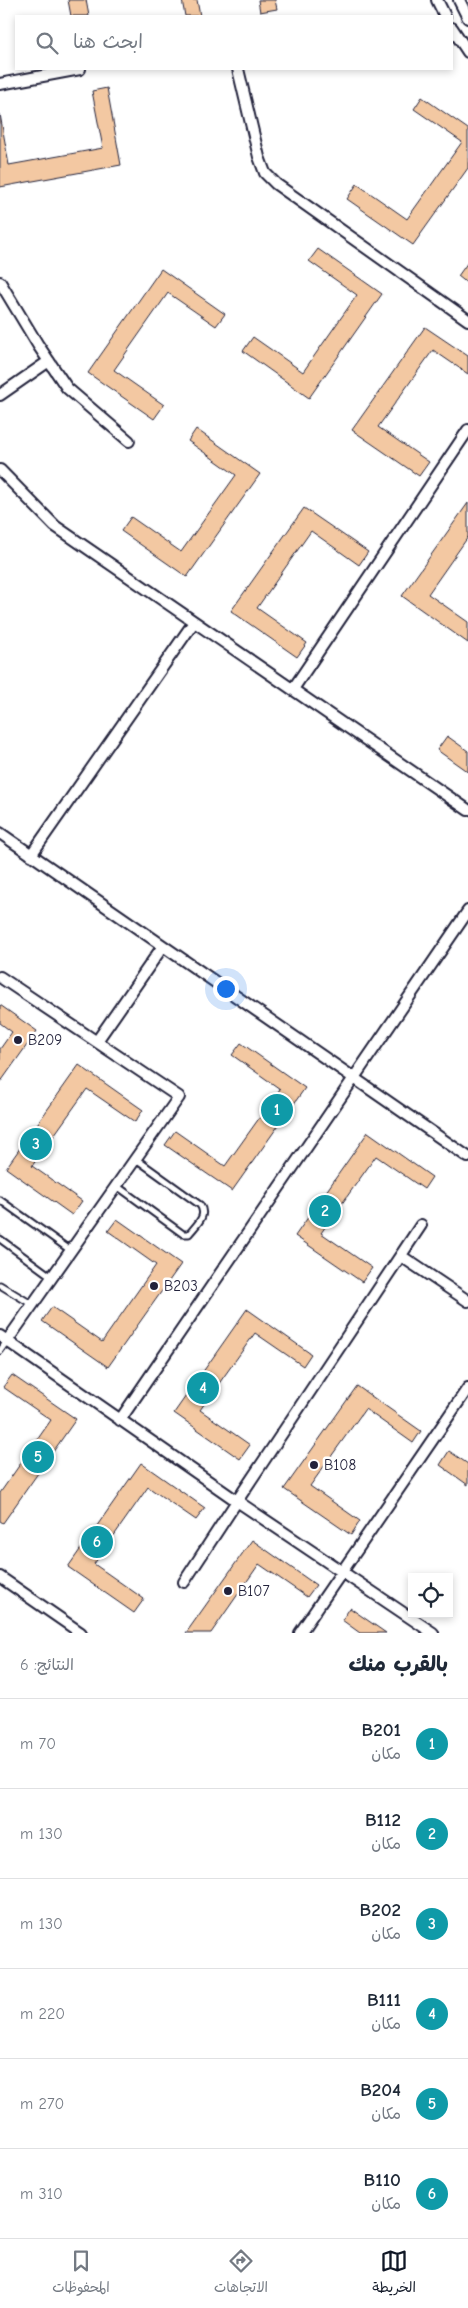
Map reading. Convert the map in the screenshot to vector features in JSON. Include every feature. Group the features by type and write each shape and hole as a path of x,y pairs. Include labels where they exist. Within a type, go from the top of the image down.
{"street":[{"path":"437,0 445,15"},
{"path":"459,0 468,18"},
{"path":"453,30 468,52"},
{"path":"0,84 75,70"},
{"path":"238,70 255,143 265,173 276,184 468,320"},
{"path":"0,282 67,388 129,441"},
{"path":"0,395 49,361"},
{"path":"293,689 468,430"},
{"path":"0,470 55,526 468,810"},
{"path":"31,855 194,622"},
{"path":"0,834 468,1157"},
{"path":"120,1420 468,911"},
{"path":"98,1040 163,946"},
{"path":"0,977 98,1040 179,1097 33,1305 4,1339 432,1633"},
{"path":"184,1582 421,1225"},
{"path":"401,1256 468,1302"},
{"path":"300,1633 468,1388"},
{"path":"0,1577 81,1633"}],"lane":[{"path":"117,1186 183,1234 189,1234 204,1216 204,1210 200,1205 136,1159"},
{"path":"0,1200 71,1251"},
{"path":"0,1239 52,1277"},
{"path":"0,1285 33,1305"},
{"path":"0,1351 4,1339"}],"building":[{"path":"68,0 86,0 89,15 71,15"},
{"path":"182,0 197,0 200,15 185,15"},
{"path":"258,0 275,0 277,9 260,12"},
{"path":"107,88 121,165 0,187 0,114 9,165 103,148 92,91"},
{"path":"422,97 468,129 468,168 413,245 347,199 357,184 407,219 462,142 414,109"},
{"path":"318,249 382,294 309,398 243,351 253,337 303,372 357,295 309,261"},
{"path":"468,262 468,284 458,276"},
{"path":"161,269 225,314 216,326 168,293 114,370 164,405 154,419 88,373"},
{"path":"425,327 468,356 468,374 433,350 378,427 429,462 419,476 352,430"},
{"path":"196,429 260,474 187,577 121,531 131,517 181,552 236,475 188,441"},
{"path":"468,503 468,537 428,594 468,622 468,643 402,596"},
{"path":"304,508 368,552 359,565 311,531 257,608 307,643 297,657 231,611"},
{"path":"447,736 468,751 468,772 437,750"},
{"name":"B209","path":"0,1005 37,1031 0,1083 0,1049 12,1032 0,1023"},
{"path":"241,1043 305,1088 232,1191 165,1145 175,1131 225,1166 280,1089 232,1055"},
{"path":"79,1065 143,1110 135,1122 87,1089 32,1166 82,1201 72,1215 6,1168"},
{"path":"368,1132 432,1177 424,1189 376,1156 321,1233 372,1268 362,1282 295,1236"},
{"name":"B203","path":"117,1219 181,1264 108,1367 42,1321 52,1307 102,1342 156,1265 108,1231"},
{"path":"247,1309 311,1354 303,1366 255,1333 200,1410 250,1445 240,1459 174,1413"},
{"path":"12,1375 76,1419 3,1523 0,1521 0,1493 51,1420 3,1387"},
{"name":"B108","path":"357,1386 421,1431 413,1443 365,1409 310,1486 360,1521 351,1535 284,1489"},
{"path":"449,1451 468,1464 468,1485 440,1465"},
{"path":"141,1463 205,1508 196,1520 148,1487 94,1564 144,1599 134,1613 68,1567"},
{"name":"B107","path":"252,1540 316,1585 307,1597 259,1564 211,1633 186,1633"},
{"path":"350,1608 386,1633 360,1633 342,1620"}],"place":[{"name":"B209","path":"18,1040"},
{"name":"B201","path":"277,1110"},
{"name":"B202","path":"36,1144"},
{"name":"B112","path":"325,1211"},
{"name":"B203","path":"154,1286"},
{"name":"B111","path":"203,1388"},
{"name":"B204","path":"38,1457"},
{"name":"B108","path":"314,1465"},
{"name":"B110","path":"97,1542"},
{"name":"B107","path":"228,1591"}]}
